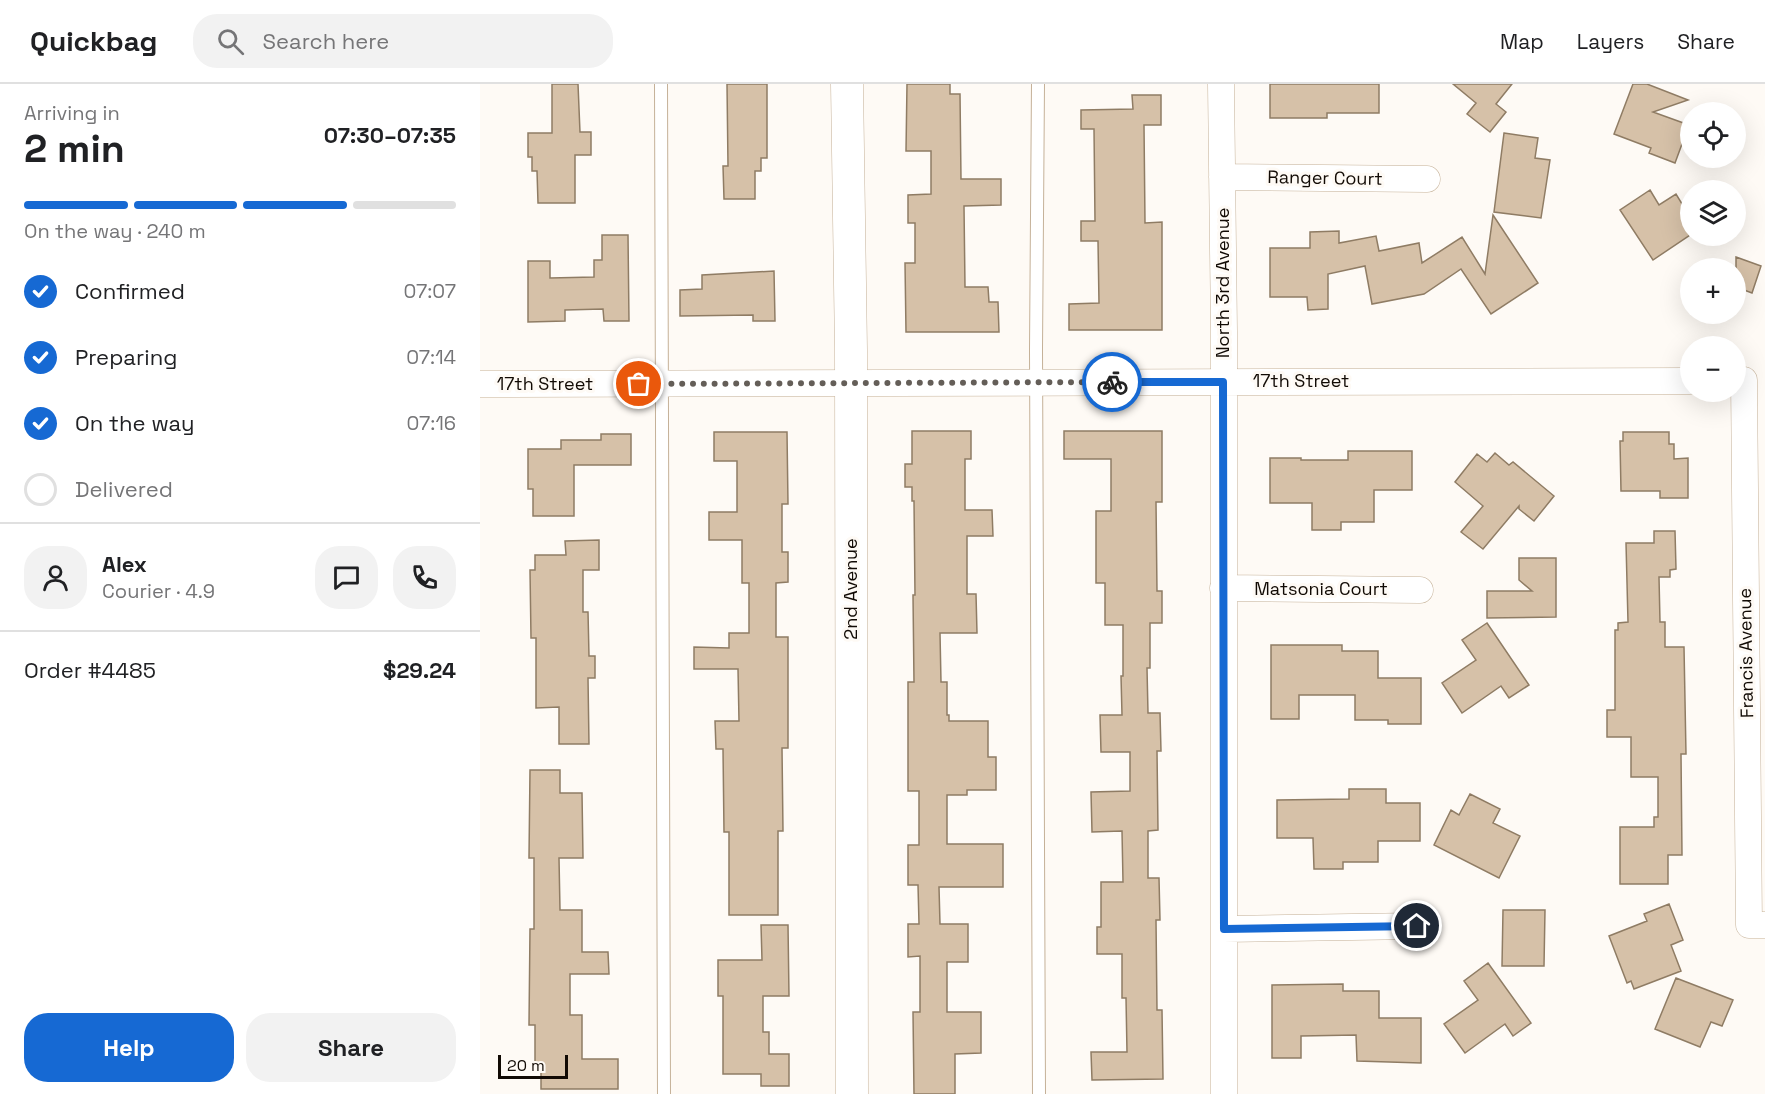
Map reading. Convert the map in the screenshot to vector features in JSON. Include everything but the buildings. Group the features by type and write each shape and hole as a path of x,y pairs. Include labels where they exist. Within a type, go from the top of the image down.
{"street":[{"name":"2nd Avenue","path":"847,84 851,382 852,1094"},
{"name":"North 3rd Avenue","path":"1221,84 1224,1094"},
{"name":"Ranger Court","path":"1222,177 1427,179"},
{"name":"Francis Avenue","path":"1748,380 1757,925"},
{"name":"17th Street","path":"480,384 1680,381"},
{"name":"Matsonia Court","path":"1223,588 1420,590"},
{"path":"1224,929 1417,926"}],"lane":[{"path":"661,84 664,1094"},
{"path":"1038,84 1036,382 1039,1094"}],"way so far":[{"path":"639,384 1112,382"}],"route":[{"path":"1112,382 1223,382 1224,929 1417,926"}]}
